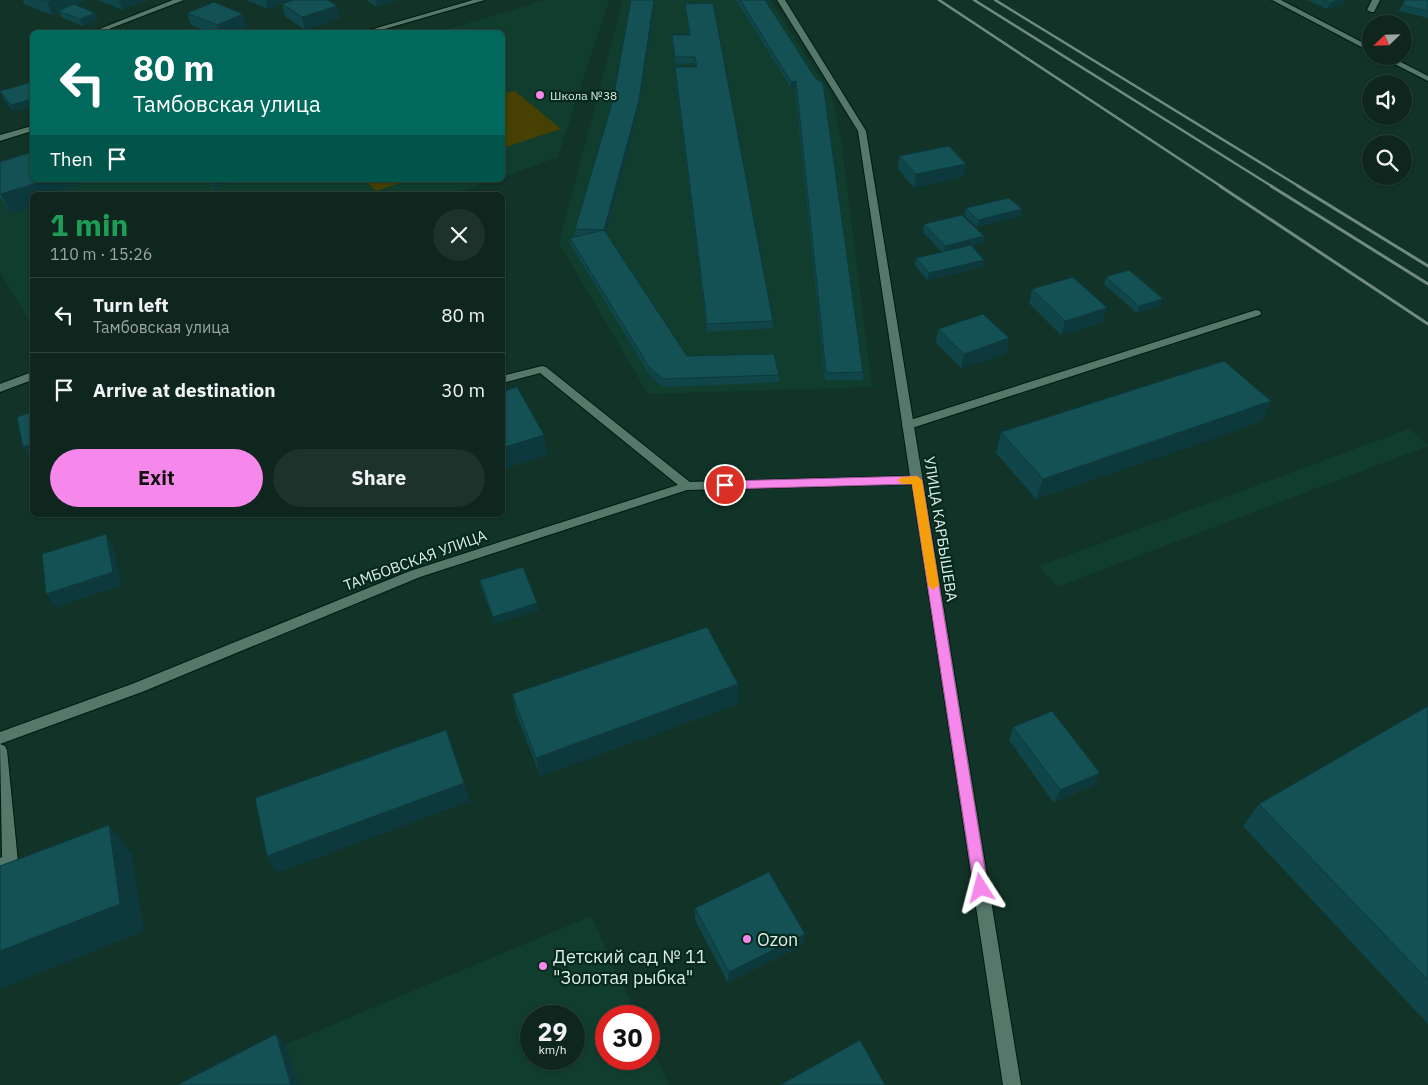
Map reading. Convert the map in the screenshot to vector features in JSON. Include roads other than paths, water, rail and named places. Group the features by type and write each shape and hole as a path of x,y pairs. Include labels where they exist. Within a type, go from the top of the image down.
{"street":[{"path":"101,30 180,0"},
{"path":"375,30 480,0"},
{"name":"УЛИЦА КАРБЫШЕВА","path":"781,0 862,131 1012,1085"},
{"path":"1276,0 1362,45"},
{"path":"1371,10 1376,0"},
{"path":"1401,65 1428,79"},
{"path":"0,138 30,130"},
{"path":"908,425 1256,313"},
{"path":"505,379 542,369 687,486"},
{"path":"0,388 30,377"},
{"name":"ТАМБОВСКАЯ УЛИЦА","path":"0,738 137,688 416,574 687,486 917,480"},
{"path":"0,750 10,862 0,865"}],"railway":[{"path":"939,0 1222,187"},
{"path":"974,0 1273,187"},
{"path":"995,0 1300,187"},
{"path":"1220,186 1428,324"},
{"path":"1271,186 1428,284"},
{"path":"1298,186 1428,266"}],"place":[{"name":"Школа №38","path":"540,95"},
{"name":"Ozon","path":"747,939"},
{"name":"Детский сад № 11 \"Золотая рыбка\"","path":"543,966"}]}
